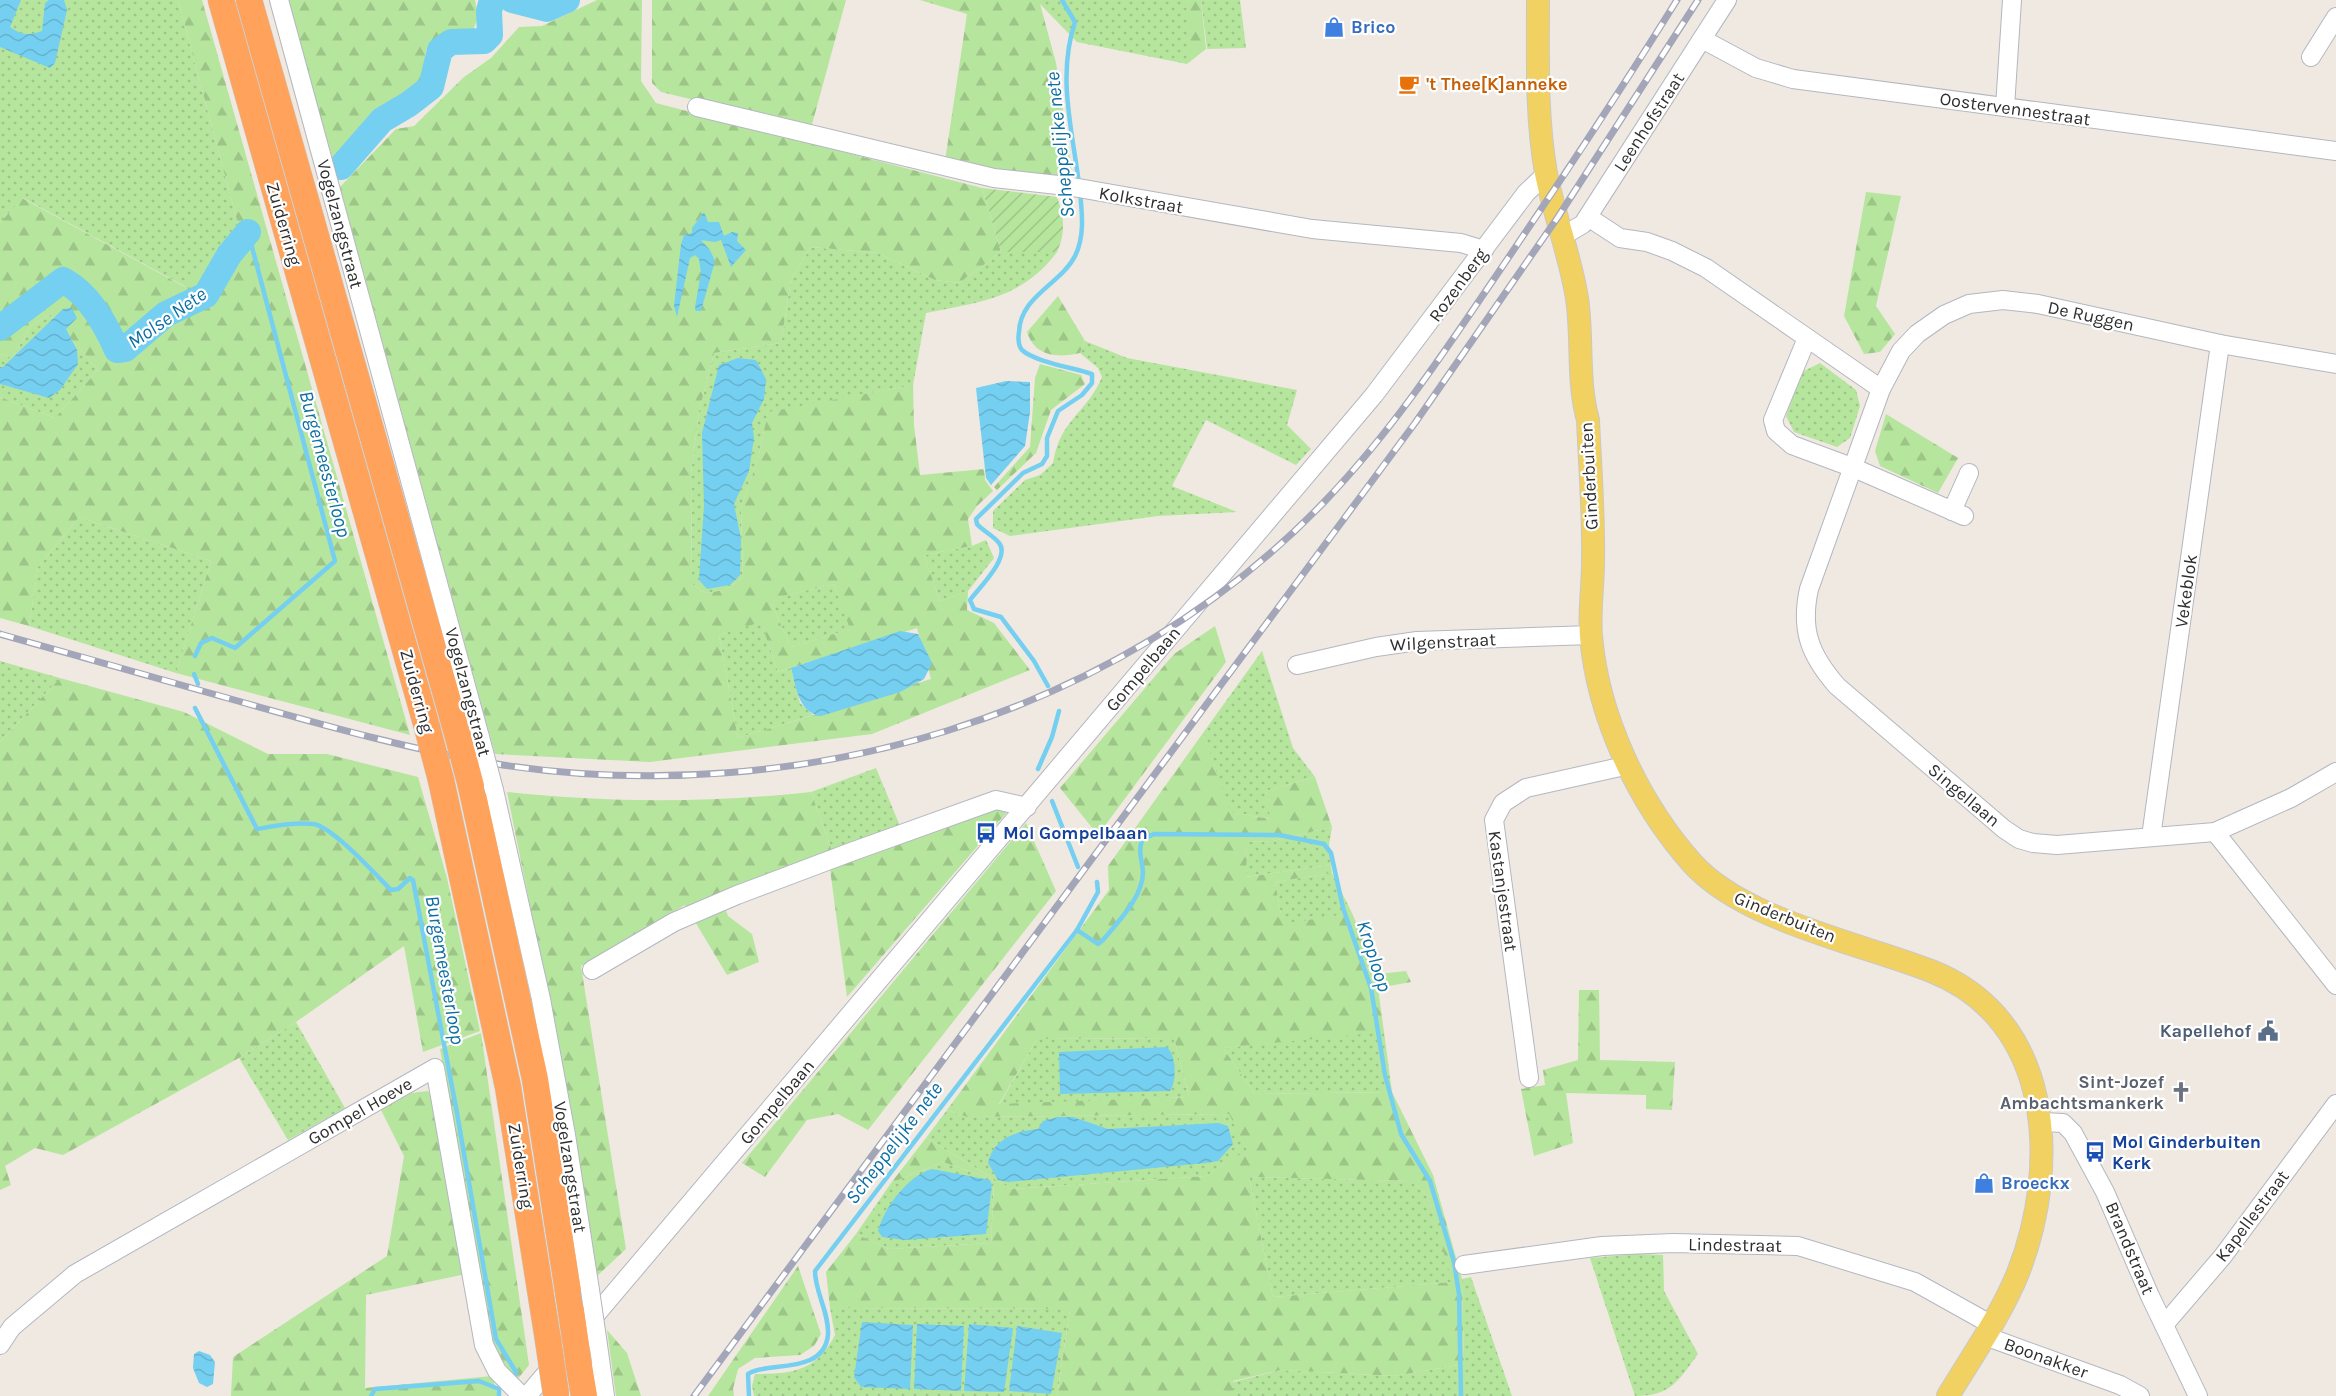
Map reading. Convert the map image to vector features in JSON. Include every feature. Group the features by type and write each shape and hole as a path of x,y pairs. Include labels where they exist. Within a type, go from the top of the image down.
{"highway":[{"name":"Zuiderring","path":"221,0 441,780 508,1087 556,1395"},
{"name":"Zuiderring","path":"249,0 469,735 482,788 535,1079 584,1396"}],"main road":[{"path":"1538,0 1538,87 1546,174"},
{"name":"Ginderbuiten","path":"1546,174 1577,300 1584,405 1588,420 1593,563 1591,635 1608,715 1629,765 1655,815 1693,864 1718,888 1765,913 1934,972 1966,989 1985,1006 2019,1050 2037,1098 2042,1122 2039,1192 2035,1221 2018,1274 1988,1330 1948,1396"}],"street":[{"name":"Vogelzangstraat","path":"279,0 469,735"},
{"name":"Leenhofstraat","path":"1563,236 1577,229 1588,217 1727,0"},
{"path":"2005,107 2012,0"},
{"path":"2312,57 2336,17"},
{"name":"Oostervennestraat","path":"1702,39 1771,74 2336,151"},
{"name":"Kolkstraat","path":"697,107 994,178 1093,191 1312,229 1461,243 1484,250"},
{"name":"Rozenberg","path":"1259,531 1374,395 1526,193 1546,174"},
{"path":"1588,217 1620,238 1655,245 1706,268 1881,389"},
{"name":"De Ruggen","path":"1854,468 1881,389 1901,351 1930,323 1969,304 2003,300 2038,304 2220,344 2336,364"},
{"path":"1807,338 1773,420 1776,431 1792,445 1854,468 1958,514 1969,472"},
{"name":"Vekeblok","path":"2151,837 2220,344"},
{"name":"Singellaan","path":"1854,468 1809,589 1804,612 1806,631 1819,666 1837,686 1890,733 1971,802 2019,839 2057,845 2215,832 2291,798 2336,772"},
{"name":"Gompelbaan","path":"527,1396 1259,531"},
{"name":"Wilgenstraat","path":"1297,664 1376,647 1417,641 1591,635"},
{"name":"Kastanjestraat","path":"1529,1078 1494,820 1503,803 1526,788 1629,765"},
{"name":"Vogelzangstraat","path":"482,788 541,999 566,1135 605,1396"},
{"path":"592,970 674,922 737,895 851,852 996,800 1027,807"},
{"path":"2215,832 2336,986"},
{"name":"Gompel Hoeve","path":"0,1345 12,1327 75,1274 435,1068 484,1345 497,1371 522,1396"},
{"name":"Kapellestraat","path":"2164,1325 2223,1256 2336,1104"},
{"name":"Brandstraat","path":"2042,1122 2063,1123 2073,1133 2105,1192 2198,1396"},
{"name":"Lindestraat","path":"1464,1265 1602,1246 1673,1243 1798,1246 1915,1282 1988,1330"},
{"name":"Boonakker","path":"1988,1330 2120,1385 2140,1396"}],"green space":[{"path":"0,0 178,0 238,224 186,287 23,198 0,223"},
{"path":"178,0 202,0 410,735 176,673 211,561 79,517 38,567 29,626 0,618 0,397 55,418 98,370 50,314 31,326 12,358 0,354 0,223 22,198 185,287 238,224"},
{"path":"286,0 475,0 478,18 473,30 450,35 428,46 424,70 412,91 380,108 334,163"},
{"path":"597,0 642,0 641,81 656,103 982,188 1001,252 959,283 935,280 878,253 811,247 791,279 781,343 714,353 699,411 691,473 692,584 706,593 724,590 743,578 741,507 758,459 768,412 913,385 914,425 920,475 984,469 985,480 993,491 977,506 968,519 972,546 924,555 940,601 968,591 967,610 994,623 1030,670 872,734 650,762 495,754 340,187 396,129 414,126 464,77 491,58 519,27 542,26","holes":["834,584 850,629 791,647 772,605 779,597","761,622 778,672 917,628 931,679 738,738 719,635"]},
{"path":"652,0 846,0 811,128 661,92 652,83"},
{"path":"920,0 1039,0 1056,63 1073,180 945,161 967,14"},
{"path":"1039,0 1187,0 1187,64 1077,42 1039,3"},
{"path":"1187,0 1201,0 1206,49 1187,64"},
{"path":"1201,0 1240,0 1246,48 1207,49"},
{"path":"982,188 1057,197 1063,225 1062,238 1057,252 1001,252"},
{"path":"1866,192 1901,196 1876,306 1895,334 1880,352 1864,354 1844,316"},
{"path":"811,247 878,253 935,280 959,283 1001,252 1057,252 1043,268 1014,289 982,301 926,313 913,385 768,413 758,459 741,507 743,578 724,590 706,593 692,584 691,473 699,411 714,353 781,343 791,279"},
{"path":"1058,296 1085,341 1080,353 1048,354 1036,347 1027,332"},
{"path":"50,314 98,370 55,418 0,397 0,354 12,358 31,326"},
{"path":"1085,341 1127,358 1297,390 1287,425 1311,449 1296,465 1206,420 1172,486 1237,512 1158,516 1010,536 993,528 993,511 1025,480 1040,475 1053,463 1056,448 1062,436 1102,377 1098,368 1080,353"},
{"path":"1820,363 1856,390 1860,406 1850,438 1837,447 1794,432 1786,416 1802,372"},
{"path":"1040,364 1081,375 1085,384 1051,410 1036,453 997,490 994,487 1030,447 1035,378"},
{"path":"1886,414 1958,458 1938,493 1880,466 1875,451"},
{"path":"79,517 211,561 176,673 29,626 38,567"},
{"path":"986,540 994,558 968,591 940,601 924,555 972,546"},
{"path":"834,584 851,629 791,647 772,605 778,597"},
{"path":"761,621 778,672 791,668 800,703 813,715 738,738 719,635"},
{"path":"1215,626 1226,662 1098,835 1060,788 1174,654"},
{"path":"1262,651 1293,748 1315,777 1266,791 1271,819 1229,812 1203,733"},
{"path":"0,661 60,678 0,742"},
{"path":"60,678 184,712 268,754 327,754 418,777 447,878 480,1031 423,1052 404,946 296,1022 239,1058 63,1155 35,1148 5,1166 11,1185 0,1190 0,742"},
{"path":"1203,733 1230,812 1270,819 1266,791 1315,777 1332,827 1273,841 1247,842 1246,877 1331,865 1332,873 1275,882 1283,924 1352,913 1378,974 1406,971 1411,982 1378,988 1384,1032 1223,1048 1255,1094 1392,1092 1433,1175 1462,1279 1464,1364 1394,1376 1281,1370 1233,1381 1233,1396 1057,1396 1070,1309 830,1308 826,1272 856,1234 889,1249 991,1243 994,1180 943,1162 891,1183 926,1138 1011,1189 1206,1176 1247,1150 1229,1114 967,1117 947,1110 1109,890 1108,866","holes":["1174,1038 1189,1097 999,1104 1037,1039","1249,1177 1411,1181 1428,1196 1452,1282 1273,1297"]},
{"path":"876,768 900,826 833,854 811,792"},
{"path":"507,792 621,800 697,800 811,792 833,854 720,893 728,916 752,934 759,962 727,975 685,905 581,966 626,1249 597,1276 568,1094"},
{"path":"999,808 1008,811 847,997 830,869"},
{"path":"1026,823 1056,891 868,1130 838,1114 807,1120 765,1177 742,1163"},
{"path":"1332,827 1329,845 1331,865 1245,877 1247,842 1273,841"},
{"path":"1332,873 1352,913 1283,925 1275,882"},
{"path":"1579,990 1599,990 1600,1060 1675,1062 1672,1110 1646,1109 1646,1095 1566,1093 1573,1143 1534,1156 1521,1089 1545,1085 1543,1070 1578,1060"},
{"path":"296,1022 345,1108 288,1140 239,1058"},
{"path":"1384,1032 1392,1092 1255,1094 1223,1048"},
{"path":"481,1033 529,1365 517,1380 493,1348 440,1049"},
{"path":"1174,1038 1189,1097 999,1105 1037,1039"},
{"path":"428,1091 433,1101 466,1274 366,1295 365,1388 492,1376 498,1396 231,1396 233,1357 387,1256 404,1156 381,1110 411,1093"},
{"path":"947,1110 967,1117 1229,1114 1248,1150 1206,1176 1011,1189 926,1138"},
{"path":"943,1162 994,1180 991,1243 889,1249 856,1234 891,1183"},
{"path":"1249,1177 1411,1181 1428,1196 1453,1282 1273,1297"},
{"path":"1637,1254 1663,1255 1664,1291 1698,1354 1679,1379 1665,1390 1635,1396 1590,1258"},
{"path":"798,1266 821,1334 814,1346 800,1355 755,1358 738,1369 733,1389 734,1396 708,1396"},
{"path":"1471,1277 1512,1396 1233,1396 1233,1382 1281,1370 1394,1376 1464,1364 1462,1279"},
{"path":"830,1308 1070,1309 1057,1396 754,1396 752,1386 755,1374 781,1373 802,1368 820,1356 828,1347 835,1335"},
{"path":"607,1330 627,1353 641,1396 616,1396"}],"water":[{"path":"0,0 21,0 10,27 18,32 33,34 42,31 45,3 49,0 64,0 67,10 55,63 50,68 0,47"},
{"path":"704,212 708,222 719,222 724,236 732,232 738,233 737,241 746,250 731,267 721,240 715,242 701,240 710,250 715,261 701,311 696,311 695,307 701,273 699,259 695,255 690,258 677,317 674,306 681,244 684,235 692,233 692,228"},
{"path":"72,308 77,318 66,329 77,350 78,364 60,390 49,398 0,384 0,367 3,367 63,309"},
{"path":"738,358 756,360 766,379 764,399 752,423 754,438 749,471 734,504 741,539 740,575 730,585 707,589 699,580 704,506 702,433 719,365"},
{"path":"1006,381 1030,382 1030,412 1025,446 991,485 986,478 976,388"},
{"path":"900,631 918,634 932,663 924,679 900,692 821,716 807,710 799,698 791,668"},
{"path":"1167,1047 1172,1056 1174,1068 1174,1081 1170,1091 1060,1094 1059,1052"},
{"path":"1058,1117 1073,1117 1108,1129 1218,1123 1228,1126 1233,1144 1218,1161 1206,1163 1008,1182 998,1180 988,1163 1000,1142 1014,1134 1038,1129 1043,1121"},
{"path":"932,1169 990,1180 992,1185 986,1234 905,1240 882,1237 878,1231 892,1202 906,1185 923,1172"},
{"path":"862,1322 913,1325 910,1389 861,1387 854,1377"},
{"path":"917,1324 964,1326 961,1391 914,1389"},
{"path":"969,1324 1013,1328 1004,1392 964,1391"},
{"path":"1017,1326 1062,1333 1051,1394 1009,1391"},
{"path":"199,1351 210,1355 215,1362 213,1384 207,1387 199,1383 193,1368 194,1354"}],"waterway":[{"name":"Molse Nete","path":"341,167 382,120 409,104 431,87 440,50 451,42 484,41 490,35 489,11 492,0"},
{"name":"Molse Nete","path":"512,0 547,9 567,0"},
{"name":"Scheppelijke nete","path":"1062,0 1075,22 1067,62 1067,82 1079,184"},
{"name":"Scheppelijke nete","path":"1048,686 1034,661 1001,617 974,609 970,600 997,564 1002,549 997,540 977,524 976,519 1023,473 1042,464 1047,456 1047,438 1058,411 1082,395 1092,383 1092,374 1028,354 1022,350 1018,339 1021,320 1026,309 1069,266 1075,256 1082,232 1080,192"},
{"name":"Burgemeesterloop","path":"195,656 201,643 212,638 235,648 335,561 248,232"},
{"name":"Molse Nete","path":"0,328 63,280 81,293 95,310 117,350 125,349 166,314 206,295 229,255 248,232"},
{"name":"Burgemeesterloop","path":"194,674 198,684"},
{"name":"Burgemeesterloop","path":"195,708 257,829 292,824 313,824 331,833 342,842 391,890 398,889 410,878 413,880 457,1113 496,1339 516,1372 515,1375"},
{"name":"Scheppelijke nete","path":"1038,769 1052,737 1059,711"},
{"name":"Scheppelijke nete","path":"1052,801 1078,867"},
{"name":"Kroploop","path":"1077,930 1098,944 1122,917 1134,900 1142,881 1140,852 1142,840 1154,834 1279,835 1324,844 1331,853 1343,908 1371,988 1385,1075 1401,1134 1430,1181 1454,1262 1459,1294 1461,1396"},
{"name":"Scheppelijke nete","path":"749,1396 748,1374 756,1370 806,1362 817,1356 824,1347 828,1326 815,1271 1077,930 1098,892 1097,882"},
{"path":"371,1396 375,1389 479,1381 499,1389 499,1396"}],"railway":[{"path":"0,634 309,721 406,746 503,765 615,775 727,773 838,758 947,731 1052,691 1151,640 1243,576 1326,500 1373,446 1417,390 1458,332 1634,69 1677,0"},
{"path":"694,1396 1415,423 1558,217 1698,0"}],"place":[{"name":"Brico","path":"1334,27"},
{"name":"'t Thee[K]anneke","path":"1409,84"},
{"name":"Mol Gompelbaan","path":"986,833"},
{"name":"Kapellehof","path":"2268,1031"},
{"name":"Sint-Jozef Ambachtsmankerk","path":"2181,1092"},
{"name":"Mol Ginderbuiten Kerk","path":"2095,1152"},
{"name":"Broeckx","path":"1984,1183"}]}
